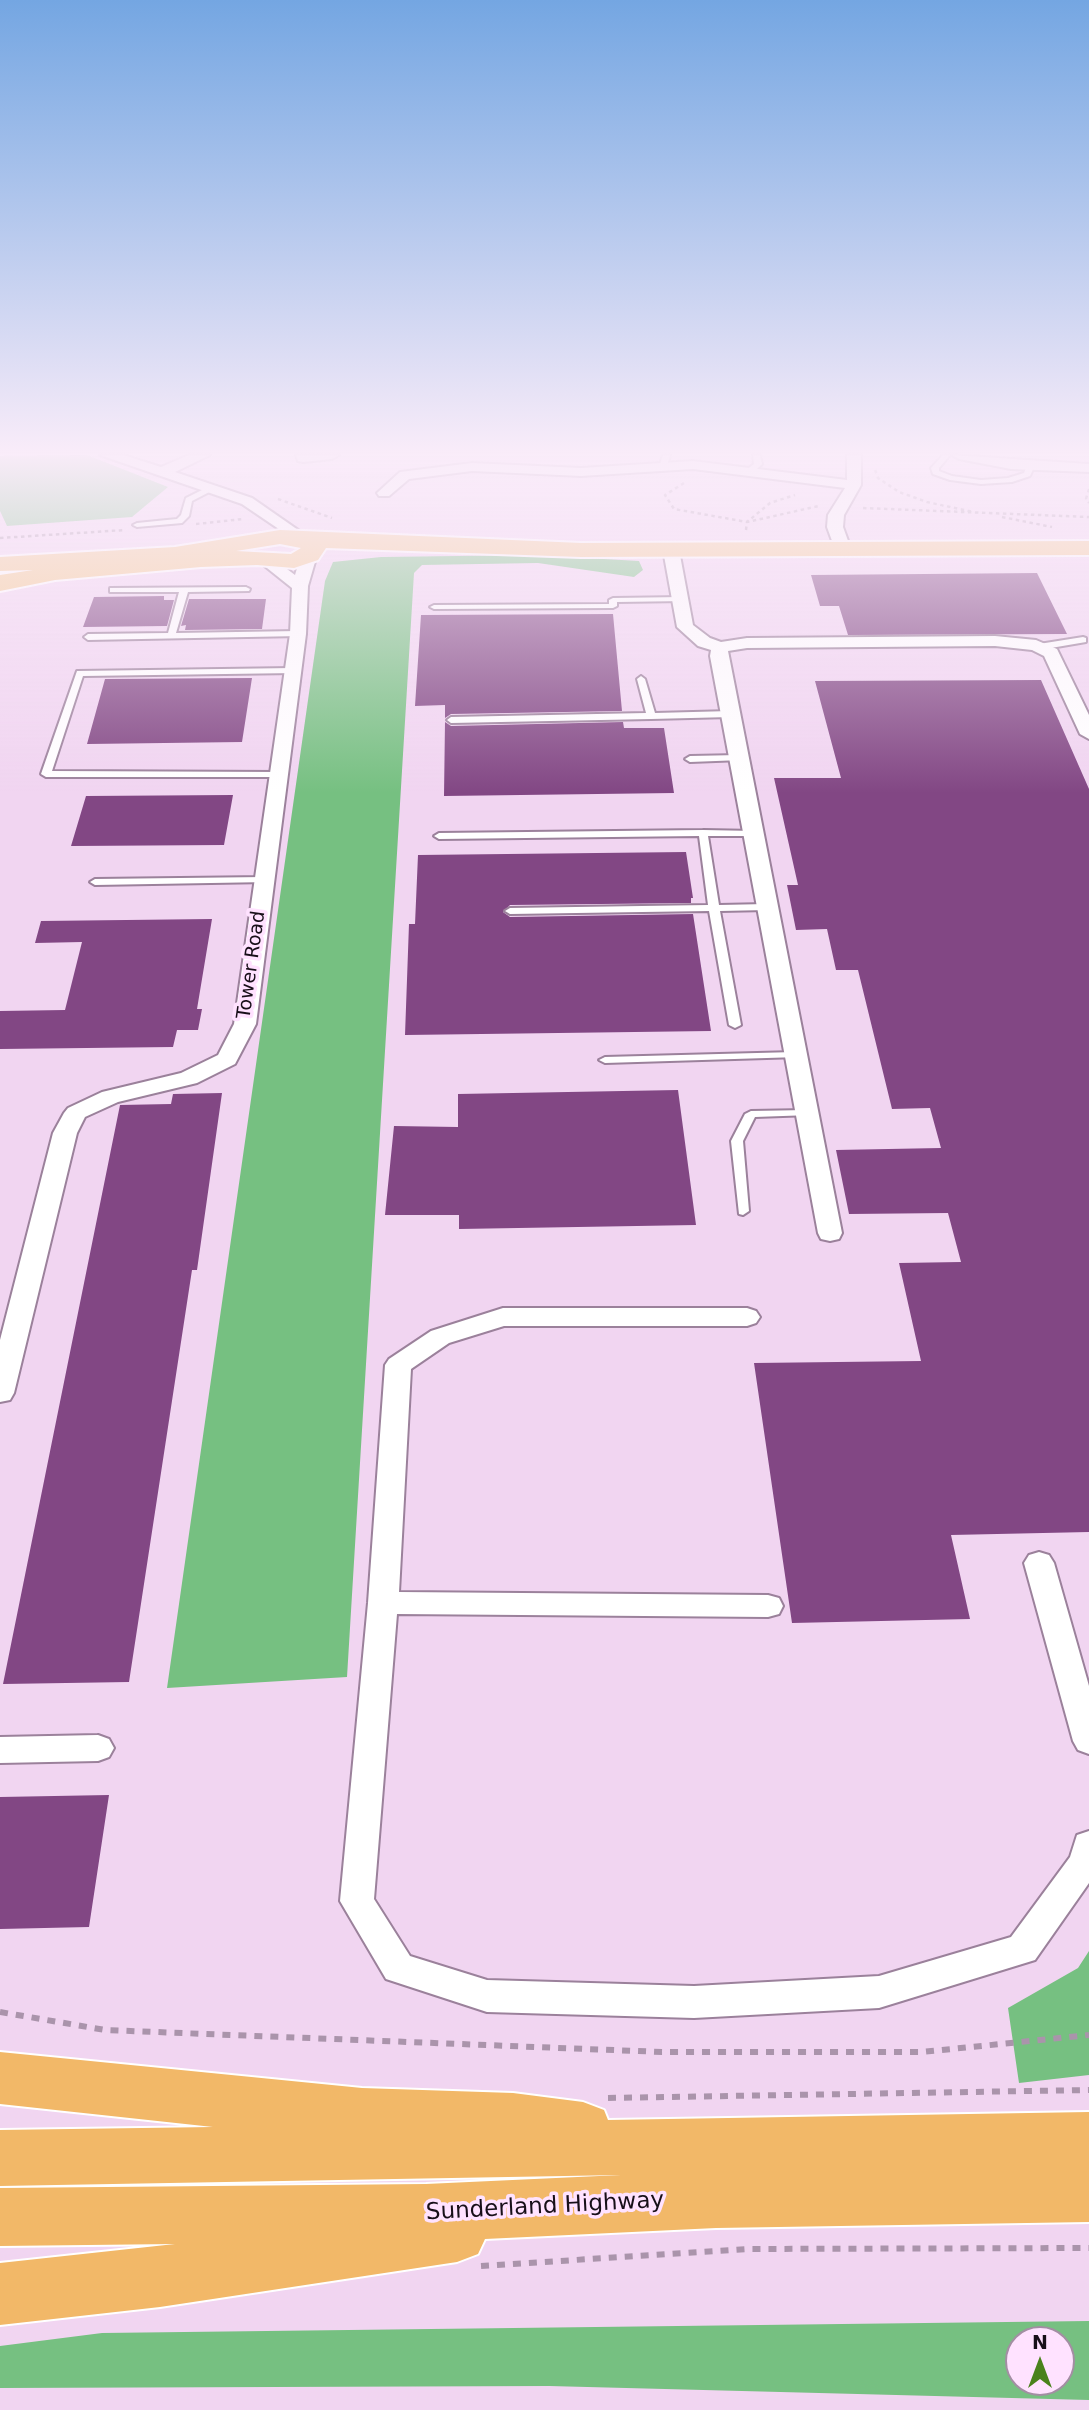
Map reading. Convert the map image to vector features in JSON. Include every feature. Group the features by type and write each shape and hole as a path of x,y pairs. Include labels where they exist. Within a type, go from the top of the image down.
{"highway":[{"path":"0,2078 362,2115 513,2120 711,2172"},
{"path":"883,2170 1089,2124"},
{"name":"Sunderland Highway","path":"883,2170 1089,2139"},
{"name":"Sunderland Highway","path":"0,2158 711,2172 883,2170 1089,2193"},
{"path":"883,2170 1089,2212"},
{"path":"0,2294 160,2277 337,2249 711,2172"},
{"name":"Sunderland Highway","path":"0,2217 426,2213 711,2172"}],"main road":[{"path":"1,578 102,567"}],"street":[{"path":"280,567 300,586"},
{"name":"Tower Road","path":"0,1393 65,1133 76,1112 110,1097 188,1078 227,1059 245,1024 298,634 300,586 304,567"},
{"path":"675,567 685,627 704,642 720,647 747,643 995,640 1039,647 1051,653 1089,734"},
{"path":"720,647 718,656 831,1233"},
{"path":"747,1317 503,1317 440,1337 398,1365 383,1604 357,1901 398,1968 487,1996 694,2002 879,1992 1023,1949 1086,1861 1089,1845"},
{"path":"1039,1563 1089,1741"},
{"path":"383,1604 768,1606"},
{"path":"0,1750 98,1748"}],"lane":[{"path":"113,590 246,589"},
{"path":"171,636 184,590"},
{"path":"434,607 614,606 613,600 682,599"},
{"path":"88,637 298,634"},
{"path":"1039,647 1083,640"},
{"path":"279,775 46,774 80,673 293,671"},
{"path":"641,678 651,716"},
{"path":"452,720 731,714"},
{"path":"690,759 739,758"},
{"path":"703,833 735,1025"},
{"path":"439,836 753,833"},
{"path":"95,882 265,880"},
{"path":"510,911 767,907"},
{"path":"605,1060 795,1055"},
{"path":"743,1212 737,1141 751,1114 807,1113"}],"path":[{"path":"0,2012 105,2030 663,2052 922,2052 1089,2035"},
{"path":"475,2266 747,2249 1089,2248"}],"green space":[{"path":"331,567 420,567 414,573 347,1677 167,1688 325,581"},
{"path":"569,567 642,567 643,570 634,577"},
{"path":"1089,1951 1089,2075 1019,2083 1008,2008 1078,1968"},
{"path":"1089,2321 1089,2400 549,2386 0,2388 0,2346 102,2333"}],"building":[{"path":"1037,573 1067,634 848,635 839,606 820,606 811,575"},
{"path":"164,596 164,600 174,600 167,626 83,627 94,597"},
{"path":"189,599 266,599 262,629 185,630 186,625 181,626"},
{"path":"613,614 622,711 451,714 445,718 445,705 415,706 421,615"},
{"path":"252,678 242,742 87,744 105,679"},
{"path":"1041,680 1089,789 1089,1532 951,1535 970,1619 792,1623 754,1363 921,1361 899,1263 961,1262 948,1213 849,1214 836,1150 941,1148 930,1108 892,1109 858,970 836,970 827,929 796,930 787,885 798,885 774,778 841,778 815,681"},
{"path":"445,722 451,726 623,722 624,728 664,728 674,793 444,796"},
{"path":"233,795 224,845 71,846 86,796"},
{"path":"686,852 693,898 691,903 510,905 503,912 510,917 693,914 711,1031 405,1035 409,924 415,924 418,855"},
{"path":"212,919 197,1009 202,1009 198,1030 177,1030 173,1047 0,1049 0,1011 65,1010 82,942 35,943 41,921"},
{"path":"678,1090 696,1225 459,1229 459,1215 385,1215 394,1126 458,1127 458,1094"},
{"path":"222,1093 197,1270 192,1270 129,1682 3,1684 120,1105 171,1104 173,1094"},
{"path":"109,1795 89,1927 0,1929 0,1797"}]}
